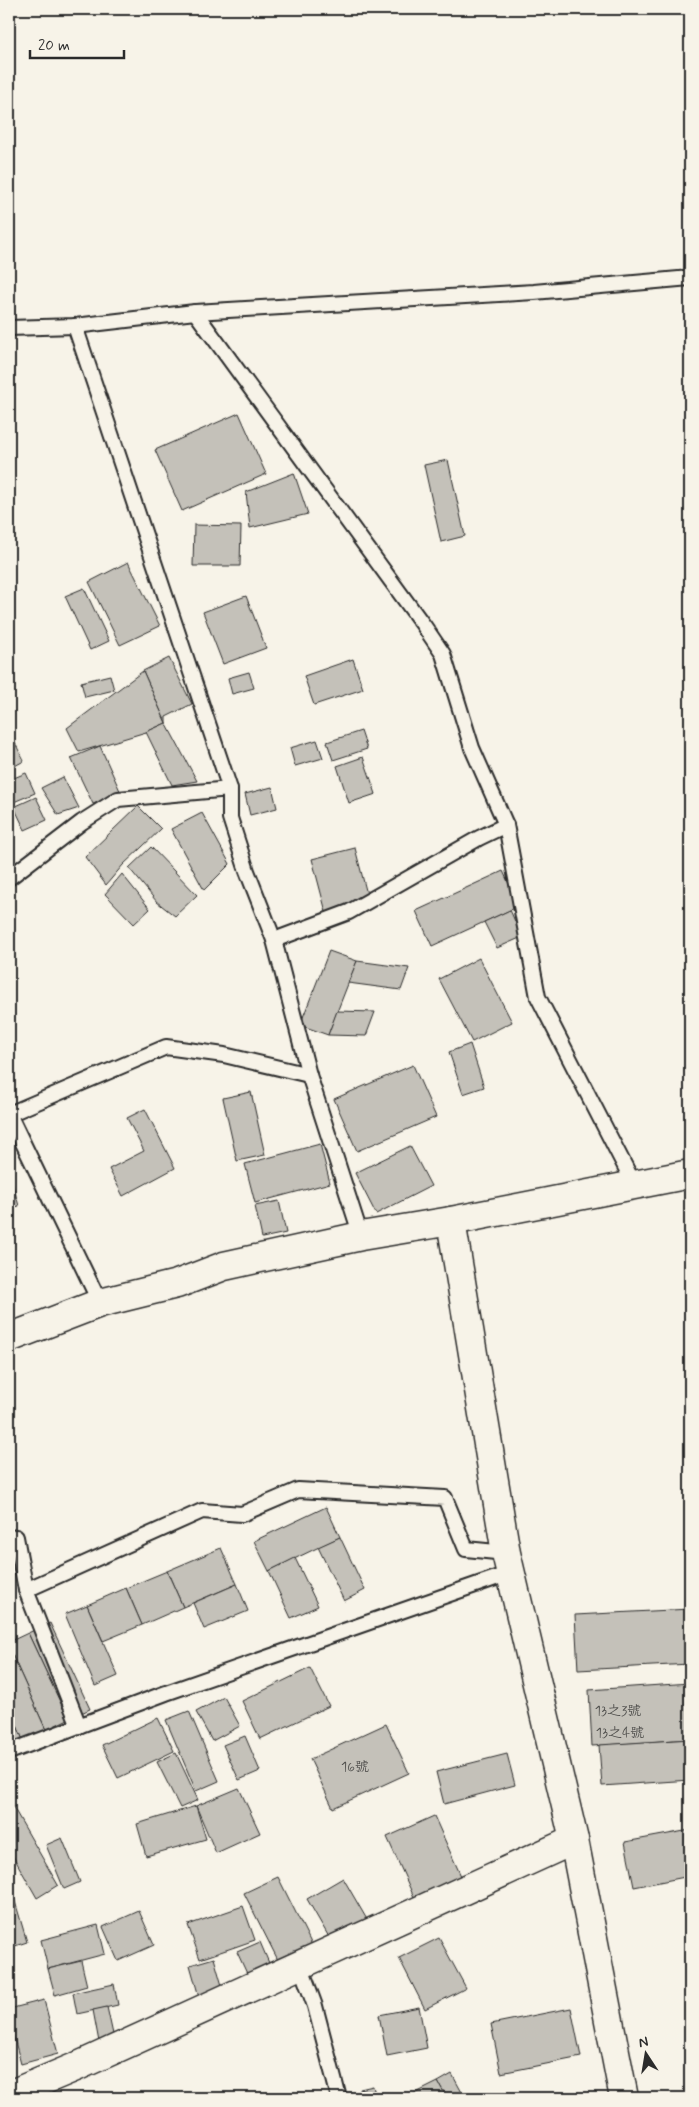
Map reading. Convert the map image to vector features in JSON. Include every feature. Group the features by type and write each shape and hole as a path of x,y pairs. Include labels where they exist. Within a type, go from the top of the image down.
{"street":[{"path":"9,1338 100,1303 177,1284 224,1266 361,1236 451,1221 690,1174"},
{"path":"451,1221 508,1563 574,1840 624,2098"},
{"path":"9,2094 78,2066 574,1840"}],"lane":[{"path":"9,328 75,326 195,312 534,292 690,278"},
{"path":"195,312 424,626 442,654 472,748 506,825 538,997 634,1184"},
{"path":"75,326 163,594 230,789 230,818 247,871 274,940 309,1076 361,1236"},
{"path":"9,878 82,822 118,799 230,789"},
{"path":"274,940 349,912 479,838 506,825"},
{"path":"100,1303 9,1114 166,1047 224,1055 309,1076"},
{"path":"26,1590 202,1512 242,1514 298,1490 445,1498 466,1549 508,1563"},
{"path":"16,1537 26,1590 79,1726"},
{"path":"9,1752 508,1563"},
{"path":"300,1965 315,2006 339,2098"}],"building":[{"path":"239,413 266,474 182,511 155,450"},
{"path":"448,460 465,536 441,542 424,465"},
{"path":"294,473 308,514 250,528 246,492"},
{"path":"194,525 241,526 240,566 193,566"},
{"path":"128,562 160,626 120,645 89,582"},
{"path":"84,588 109,641 90,650 65,596"},
{"path":"246,596 266,648 223,664 203,612"},
{"path":"169,658 192,704 166,717 166,723 143,671"},
{"path":"353,659 363,689 314,705 304,676"},
{"path":"143,671 166,723 146,732 79,752 67,728"},
{"path":"249,672 254,688 232,694 228,678"},
{"path":"110,675 114,690 85,697 81,682"},
{"path":"166,723 197,781 172,785 146,732"},
{"path":"361,731 367,749 333,760 327,742"},
{"path":"317,740 323,758 295,766 290,748"},
{"path":"14,741 24,761 9,769 9,743"},
{"path":"100,746 121,793 93,804 71,758"},
{"path":"363,757 376,794 349,803 337,766"},
{"path":"26,773 35,793 9,804 9,780"},
{"path":"63,777 79,808 58,815 41,788"},
{"path":"272,787 277,808 250,815 245,794"},
{"path":"36,797 47,820 25,830 14,807"},
{"path":"138,806 161,829 123,865 106,885 85,857"},
{"path":"202,813 230,864 204,890 171,829"},
{"path":"151,847 197,895 175,916 157,902 129,868"},
{"path":"355,848 369,902 326,912 312,859"},
{"path":"503,871 519,906 432,946 416,911"},
{"path":"122,874 150,909 134,924 105,894"},
{"path":"510,910 522,937 497,948 484,922"},
{"path":"329,951 357,961 328,1035 300,1025"},
{"path":"479,958 512,1022 472,1042 439,979"},
{"path":"357,961 409,968 401,990 348,983"},
{"path":"337,1011 375,1012 366,1036 328,1035"},
{"path":"470,1044 484,1087 463,1094 449,1052"},
{"path":"413,1065 436,1117 357,1151 334,1099"},
{"path":"251,1092 265,1155 237,1161 223,1098"},
{"path":"145,1109 175,1168 123,1196 109,1169 144,1151 127,1118"},
{"path":"320,1144 330,1183 255,1203 245,1164"},
{"path":"410,1146 431,1186 376,1214 355,1173"},
{"path":"9,1171 19,1206 9,1209"},
{"path":"279,1201 286,1233 262,1238 255,1206"},
{"path":"326,1507 340,1537 269,1571 254,1541"},
{"path":"340,1537 365,1590 344,1601 318,1547"},
{"path":"221,1548 237,1584 183,1607 167,1571"},
{"path":"295,1558 318,1606 291,1618 269,1571"},
{"path":"167,1571 183,1607 142,1625 126,1588"},
{"path":"237,1584 248,1611 204,1629 193,1603"},
{"path":"126,1588 142,1625 103,1641 87,1605"},
{"path":"87,1605 118,1676 95,1686 65,1614"},
{"path":"690,1609 690,1664 578,1670 575,1615"},
{"path":"50,1623 90,1709 68,1719 28,1633"},
{"path":"28,1633 68,1719 46,1730 9,1648 9,1642"},
{"path":"9,1648 46,1730 23,1740 9,1707"},
{"path":"310,1668 329,1706 260,1739 242,1701"},
{"path":"690,1683 690,1739 592,1746 589,1690"},
{"path":"224,1697 240,1726 212,1741 196,1712"},
{"path":"9,1707 23,1740 9,1747"},
{"path":"189,1711 219,1781 196,1791 166,1720"},
{"path":"158,1718 174,1751 118,1778 102,1745"},
{"path":"386,1724 409,1773 333,1808 310,1759"},
{"path":"245,1736 260,1771 239,1780 223,1745"},
{"path":"690,1739 690,1780 602,1786 599,1745"},
{"path":"176,1753 198,1800 180,1808 157,1762"},
{"path":"507,1754 515,1785 444,1804 436,1772"},
{"path":"239,1788 260,1833 216,1853 196,1806"},
{"path":"9,1800 58,1885 37,1898 9,1849"},
{"path":"196,1806 206,1839 146,1856 137,1824"},
{"path":"434,1816 465,1885 418,1906 387,1837"},
{"path":"690,1830 690,1876 634,1887 625,1842"},
{"path":"62,1838 80,1882 64,1889 46,1845"},
{"path":"278,1877 313,1947 280,1964 244,1893"},
{"path":"343,1878 369,1923 333,1944 307,1899"},
{"path":"9,1881 27,1942 9,1948"},
{"path":"243,1906 255,1940 200,1959 188,1925"},
{"path":"139,1911 154,1945 118,1961 103,1927"},
{"path":"98,1925 105,1954 48,1969 41,1940"},
{"path":"439,1938 466,1988 425,2009 399,1958"},
{"path":"260,1942 272,1970 250,1980 237,1952"},
{"path":"214,1958 225,1996 201,2004 190,1965"},
{"path":"81,1961 87,1986 55,1995 48,1969"},
{"path":"114,1984 118,2005 77,2014 73,1993"},
{"path":"44,2000 58,2054 21,2064 9,2019 9,2009"},
{"path":"107,2007 114,2039 99,2042 93,2010"},
{"path":"419,2007 427,2048 387,2056 379,2015"},
{"path":"571,2008 581,2057 501,2073 491,2024"},
{"path":"452,2074 465,2098 447,2098 438,2082"},
{"path":"438,2082 447,2098 406,2098"},
{"path":"373,2086 376,2098 362,2098 360,2089"}]}
